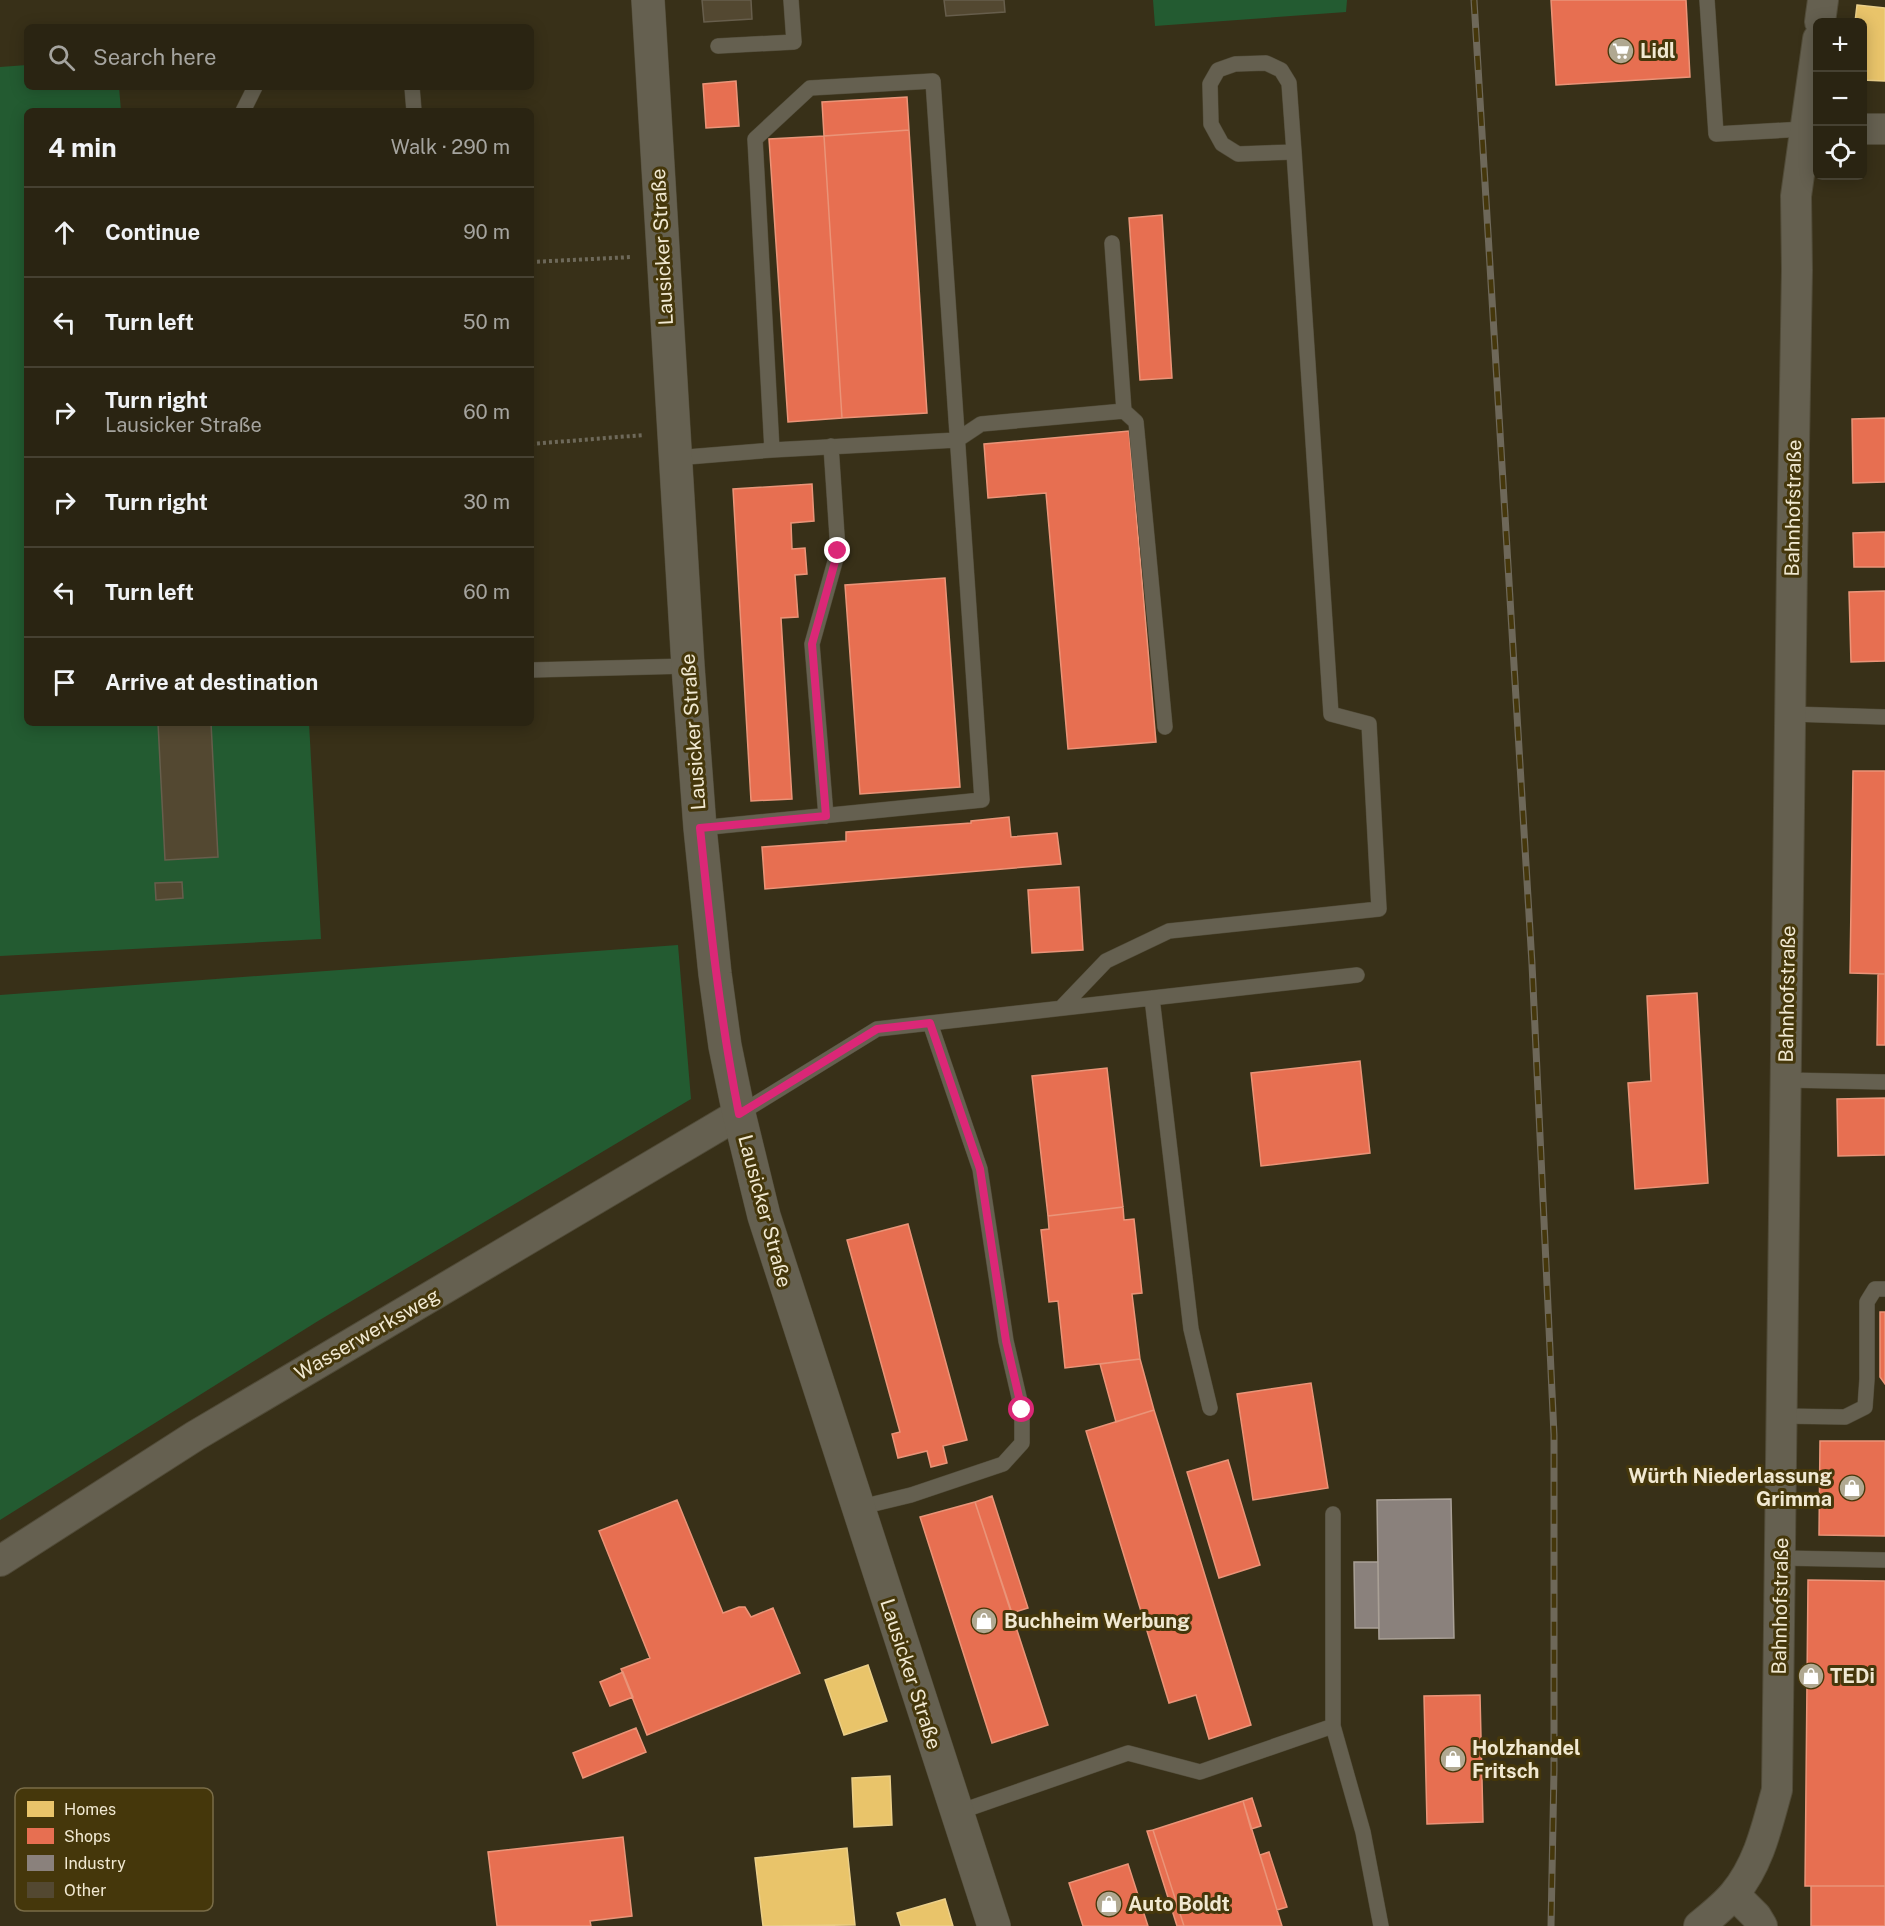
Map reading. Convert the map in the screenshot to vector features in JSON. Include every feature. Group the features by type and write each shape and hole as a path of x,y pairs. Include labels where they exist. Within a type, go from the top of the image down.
{"main road":[{"name":"Lausicker Straße","path":"648,0 688,666 700,828 725,1046 764,1216 994,1926"}],"street":[{"path":"1821,18 1823,0"},
{"name":"Bahnhofstraße","path":"1699,1926 1734,1894 1755,1861 1777,1790 1797,270 1796,196 1811,129 1815,72"},
{"path":"1867,129 1885,129"},
{"name":"Wasserwerksweg","path":"0,1561 195,1436 739,1114"},
{"path":"1734,1894 1756,1916 1762,1926"}],"lane":[{"path":"718,46 794,42 791,0"},
{"path":"1707,0 1716,134 1811,129"},
{"path":"1061,1008 1106,961 1169,932 1379,909 1369,724 1331,714 1294,152 1289,82 1281,70 1266,63 1235,64 1218,70 1210,84 1211,124 1222,144 1238,154 1294,152"},
{"path":"700,828 981,800 933,81 810,88 755,139 772,450"},
{"path":"244,108 254,90"},
{"path":"412,90 414,108"},
{"path":"1112,243 1124,411 1136,422 1165,727"},
{"path":"674,445 772,450 957,440 981,424 1124,411"},
{"path":"826,816 812,644 838,551 831,446"},
{"path":"534,670 688,666"},
{"path":"1791,714 1885,717"},
{"path":"739,1114 877,1029 1357,975"},
{"path":"1152,998 1191,1329 1210,1408"},
{"path":"857,1508 911,1495 1003,1464 1022,1443 1022,1410 1006,1341 980,1169 930,1023"},
{"path":"1786,1080 1885,1082"},
{"path":"1781,1416 1845,1418 1865,1407 1867,1302 1875,1289 1885,1289"},
{"path":"1333,1514 1333,1726 1363,1833 1381,1926"},
{"path":"1781,1558 1885,1560"},
{"path":"956,1813 1128,1754 1200,1772 1333,1726"}],"path":[{"path":"534,262 663,255"},
{"path":"534,444 674,445"}],"green space":[{"path":"1153,0 1347,0 1346,12 1155,26"},
{"path":"24,65 24,90 119,90 121,108 24,108 24,726 309,726 321,939 0,956 0,67"},
{"path":"678,945 691,1099 318,1321 0,1520 0,995"}],"building: Homes":[{"path":"1857,5 1885,8 1885,81 1867,80 1867,18 1855,18"},
{"path":"868,1665 887,1721 844,1735 825,1680"},
{"path":"890,1776 892,1825 854,1827 852,1778"},
{"path":"847,1848 855,1925 763,1926 755,1858"},
{"path":"945,1899 953,1926 901,1926 897,1913"}],"building: Shops":[{"name":"Lidl","path":"1551,0 1686,0 1690,77 1556,85"},
{"path":"736,81 739,126 706,128 703,84"},
{"path":"907,97 909,130 824,136 822,102"},
{"path":"909,130 927,413 842,418 824,136"},
{"path":"824,136 842,418 788,422 769,139"},
{"path":"1162,215 1172,378 1140,380 1129,218"},
{"path":"1885,418 1885,482 1853,483 1852,419"},
{"path":"1129,431 1156,742 1068,749 1046,493 988,498 984,444"},
{"path":"812,484 814,521 791,523 792,549 805,548 807,574 795,575 798,617 781,618 792,799 751,801 733,489"},
{"path":"1885,532 1885,567 1854,567 1853,533"},
{"path":"945,578 960,787 860,794 845,585"},
{"path":"1885,591 1885,661 1851,662 1849,592"},
{"path":"1853,771 1885,771 1885,974 1850,973"},
{"path":"1009,817 1011,837 1057,833 1061,864 765,889 762,847 846,841 846,832 971,823 971,821"},
{"path":"1079,887 1083,950 1032,953 1028,890"},
{"path":"1878,974 1885,974 1885,1045 1877,1045"},
{"path":"1697,993 1708,1183 1635,1189 1628,1083 1651,1081 1647,996"},
{"path":"1360,1061 1370,1153 1261,1166 1251,1073"},
{"path":"1107,1068 1123,1207 1048,1216 1032,1076"},
{"path":"1885,1098 1885,1155 1838,1156 1837,1099"},
{"path":"1123,1207 1124,1220 1134,1219 1142,1293 1132,1294 1140,1359 1065,1368 1058,1301 1049,1302 1041,1230 1049,1229 1048,1216"},
{"path":"908,1224 967,1440 943,1446 947,1463 931,1467 927,1451 898,1458 892,1434 900,1432 847,1240"},
{"path":"1880,1312 1885,1312 1885,1384 1880,1377"},
{"path":"1140,1359 1154,1410 1116,1422 1100,1364"},
{"path":"1311,1383 1328,1488 1253,1500 1237,1394"},
{"path":"1154,1410 1251,1725 1209,1739 1196,1695 1169,1703 1086,1431"},
{"name":"Würth Niederlassung Grimma","path":"1820,1441 1885,1441 1885,1536 1819,1535"},
{"path":"1228,1460 1260,1565 1219,1578 1187,1472"},
{"path":"992,1496 1028,1608 1012,1613 975,1502"},
{"path":"677,1500 723,1613 745,1607 751,1617 773,1608 800,1673 647,1735 621,1669 650,1658 599,1531"},
{"name":"Buchheim Werbung","path":"975,1502 1048,1725 992,1743 920,1517"},
{"path":"1808,1580 1885,1581 1885,1886 1805,1886"},
{"path":"623,1672 633,1697 610,1706 600,1682"},
{"name":"Holzhandel Fritsch","path":"1480,1695 1483,1822 1427,1824 1424,1696"},
{"path":"636,1728 646,1752 583,1778 573,1753"},
{"path":"1252,1798 1261,1826 1251,1829 1243,1801"},
{"path":"1243,1801 1282,1926 1184,1926 1153,1830"},
{"path":"1153,1830 1184,1926 1177,1926 1147,1831"},
{"path":"623,1837 632,1916 590,1921 591,1926 497,1926 488,1852"},
{"path":"1269,1852 1287,1907 1277,1910 1260,1855"},
{"name":"Auto Boldt","path":"1128,1864 1148,1926 1083,1926 1069,1883"},
{"path":"1811,1886 1885,1886 1885,1926 1811,1926"}],"building: Industry":[{"path":"1451,1499 1454,1638 1379,1639 1377,1500"},
{"path":"1354,1562 1378,1562 1379,1628 1355,1628"}],"building: Other":[{"path":"702,0 751,0 752,19 704,22"},
{"path":"944,0 1004,0 1005,12 946,16"},
{"path":"158,726 211,726 218,857 165,860"},
{"path":"182,882 183,898 156,900 155,883"}],"railway":[{"path":"1474,0 1532,964 1554,1435 1554,1770 1551,1926"}],"place":[{"name":"Lidl","path":"1621,51"},
{"name":"Würth Niederlassung Grimma","path":"1852,1488"},
{"name":"Buchheim Werbung","path":"984,1621"},
{"name":"TEDi","path":"1811,1676"},
{"name":"Holzhandel Fritsch","path":"1453,1759"},
{"name":"Auto Boldt","path":"1109,1904"}],"route":[{"path":"838,551 812,644 826,816 700,828 715,974 725,1046 739,1114 877,1029 930,1023 980,1169 1006,1341 1022,1410"}]}
